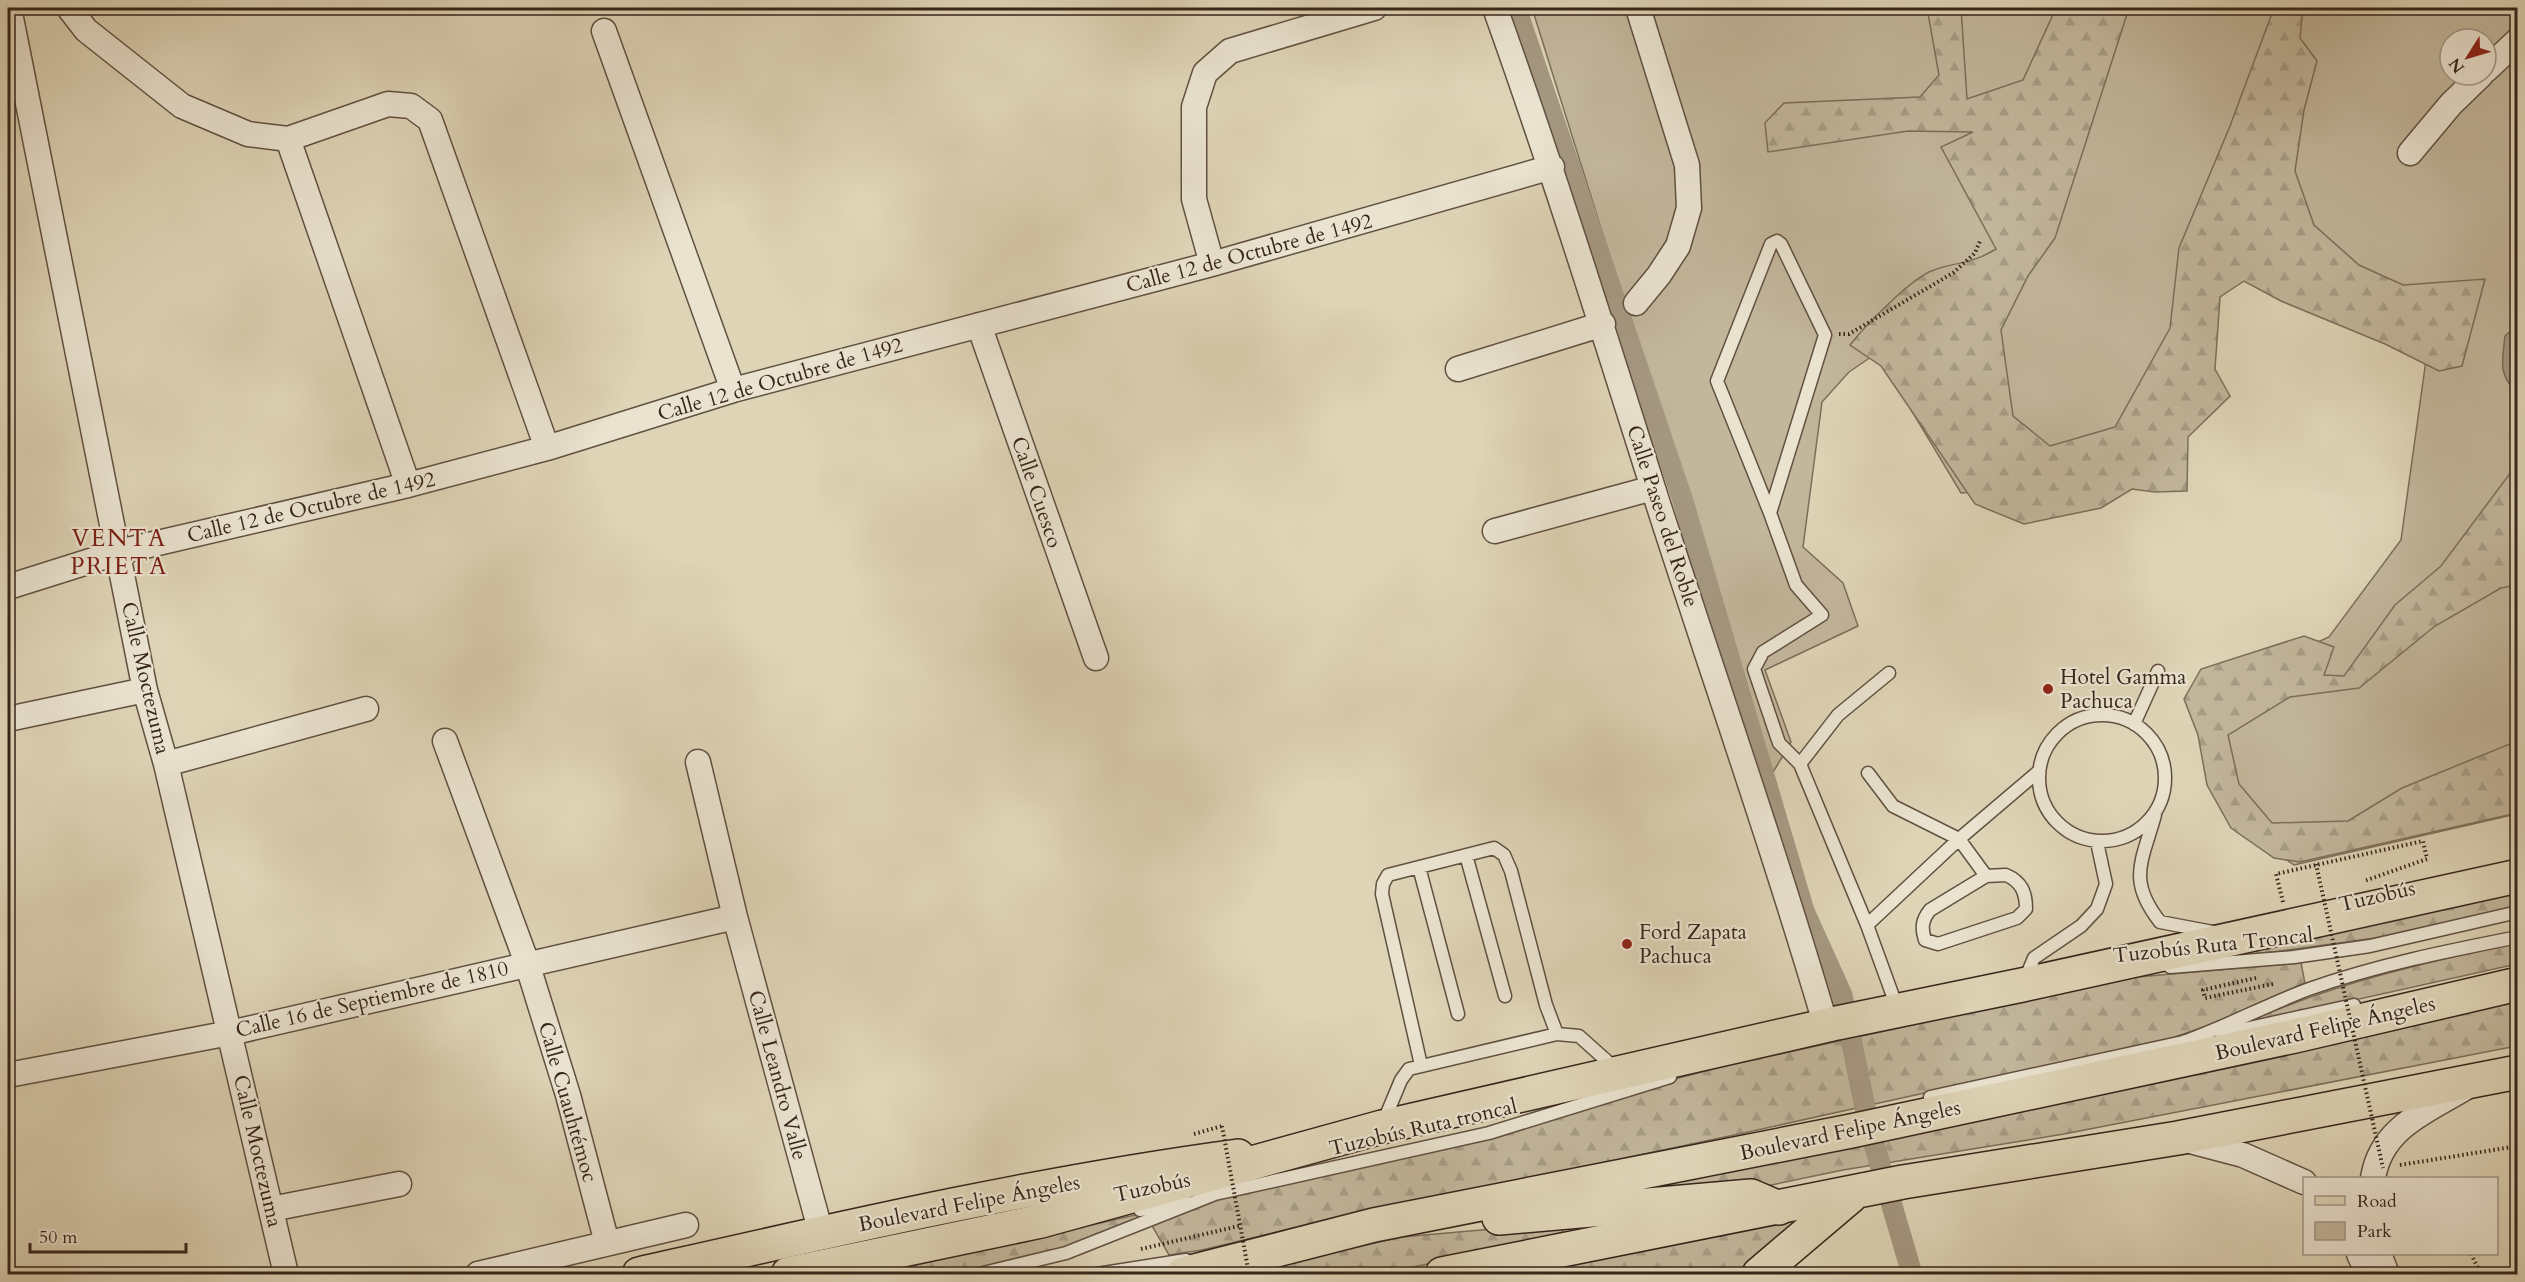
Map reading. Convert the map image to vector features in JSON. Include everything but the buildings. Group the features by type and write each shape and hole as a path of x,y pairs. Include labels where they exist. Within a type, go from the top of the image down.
{"main road":[{"name":"Boulevard Felipe Ángeles","path":"789,1275 1041,1221 1302,1147 1382,1127 2517,876"},
{"name":"Boulevard Felipe Ángeles","path":"1183,1275 1374,1225 1851,1131 2295,1036 2517,984"},
{"path":"1442,1275 1902,1182 2178,1138 2517,1072"},
{"name":"Boulevard Felipe Ángeles","path":"639,1275 975,1200 1155,1167 1302,1147"},
{"path":"1759,1275 1856,1193"},
{"path":"1374,1225 1547,1215 1751,1196 1779,1208"}],"street":[{"name":"Calle Moctezuma","path":"9,8 145,690 166,764 286,1275"},
{"path":"69,8 86,30 182,106 248,134 288,139 388,104 411,106 430,120 548,448"},
{"path":"1212,264 1194,199 1194,107 1204,73 1230,51 1331,14 1374,8"},
{"name":"Calle Paseo del Roble","path":"1495,8 1552,167 1653,488 1791,909 1856,1024"},
{"path":"1636,303 1659,275 1678,246 1689,208 1687,165 1638,8"},
{"path":"604,31 733,390"},
{"path":"2498,58 2517,40"},
{"path":"2410,153 2451,104 2469,87"},
{"path":"288,139 408,485"},
{"name":"Calle 12 de Octubre de 1492","path":"8,587 119,552 408,485 548,448 733,390 1212,264 1552,167"},
{"path":"1458,369 1603,324"},
{"name":"Calle Cuesco","path":"979,325 1096,658"},
{"path":"1495,531 1653,488"},
{"path":"8,719 145,690"},
{"path":"166,764 366,709"},
{"name":"Calle Cuauhtémoc","path":"445,741 526,963 568,1095 607,1242"},
{"name":"Calle Leandro Valle","path":"698,762 735,917 820,1233"},
{"name":"Calle 16 de Septiembre de 1810","path":"8,1075 230,1033 526,963 735,917"},
{"path":"2378,1173 2376,1157 2399,1128 2482,1078"},
{"path":"2178,1138 2243,1155 2303,1182"},
{"path":"271,1209 399,1184"},
{"path":"478,1275 607,1242 686,1225"},
{"path":"2359,1255 2368,1275"},
{"path":"2379,1255 2387,1275"}],"lane":[{"path":"1700,1068 1856,1024 1867,925 1800,764 1779,743 1754,669 1763,652 1822,615 1797,585 1717,381 1773,242 1781,244 1822,323 1825,335 1770,513"},
{"path":"2134,724 2158,671"},
{"path":"1800,764 1838,715 1888,673"},
{"path":"2157,811 2137,832 2118,840 2097,842 2077,837 2060,826 2047,810 2040,791 2039,771 2044,751 2056,734 2072,722 2093,715 2114,716 2134,724 2150,738 2161,756 2166,777 2163,798 2138,875 2145,903 2160,922 2247,936"},
{"path":"1867,925 1959,840 2039,771"},
{"path":"1868,773 1893,806 1959,840 1986,876"},
{"path":"2022,986 2034,958 2080,926 2097,909 2106,884 2097,842"},
{"path":"1421,1065 1382,894 1383,884 1388,875 1494,848 1504,855 1546,1005 1557,1034"},
{"path":"1466,855 1505,996"},
{"path":"1419,867 1458,1014"},
{"path":"2006,875 2017,880 2026,895 2026,909 2016,918 1938,944 1925,940 1921,930 1924,918 1930,910 1986,876 2006,875"},
{"name":"Tuzobús","path":"2140,968 2517,885"},
{"name":"Tuzobús Ruta Troncal","path":"1856,1024 2140,968 2262,960 2370,946 2517,912"},
{"path":"2182,1042 2320,986 2420,957 2517,937"},
{"path":"1918,1100 2363,1004"},
{"path":"1382,1127 1401,1080 1409,1069 1557,1034 1579,1036 1620,1073"},
{"name":"Tuzobús Ruta troncal","path":"979,1275 1066,1253 1215,1194 1489,1133 1678,1075"},
{"path":"1097,1275 1188,1260 1748,1138"},
{"name":"Tuzobús","path":"1124,1213 1215,1194"},
{"name":"Tuzobús","path":"890,1266 1102,1218"}],"path":[{"path":"1825,335 1849,334 1953,273 1975,254 1980,241"},
{"path":"2276,874 2423,841 2427,860 2362,882"},
{"path":"2316,864 2378,1173 2517,1146"},
{"path":"2328,974 2339,972"},
{"path":"2203,990 2205,998 2283,982"},
{"path":"1222,1126 1249,1275"},
{"path":"1138,1249 1239,1226"},
{"path":"2471,1255 2481,1275"}],"green space":[{"path":"1532,8 2517,8 2517,814 2294,865 2235,823 2218,687 2329,637 2401,540 2426,360 2237,274 2213,291 2206,409 2010,489 1961,493 1877,353 1849,372 1822,402 1803,547 1843,583 1858,626 1765,670 1791,742 1772,774"},
{"path":"1927,8 1961,8 1967,99 2023,80 2056,8 2129,8 2055,238 2028,276 2001,330 2013,416 2050,446 2115,427 2170,328 2179,248 2230,126 2274,8 2303,8 2300,38 2317,61 2304,110 2295,171 2314,225 2359,265 2403,285 2485,279 2462,366 2439,371 2385,344 2281,301 2244,281 2220,297 2215,369 2230,396 2188,437 2187,491 2155,492 2132,489 2101,508 2024,524 1975,504 1881,366 1850,345 1889,303 1925,274 1979,258 1996,249 1941,147 1973,132 1908,131 1768,152 1765,123 1784,103 1920,97 1939,75"},
{"path":"2517,464 2517,585 2501,588 2435,626 2359,688 2290,697 2228,735 2239,784 2272,823 2348,821 2402,788 2517,741 2517,813 2300,862 2274,858 2231,828 2207,785 2198,735 2184,699 2201,669 2304,636 2334,647 2324,675 2344,676 2395,605 2441,566"},
{"path":"2517,890 2517,907 2375,938 2258,954 2256,950"},
{"path":"2517,943 2517,964 2251,1023 2250,1021 2315,995 2382,975"},
{"path":"2301,963 2305,983 2224,1020 2169,1039 1739,1134 1307,1225 1202,1250 1169,1255 1151,1224 1213,1199 1721,1067 2125,978"},
{"path":"2517,999 2517,1046 2064,1134 1843,1170 1728,1194 1582,1199"},
{"path":"1153,1211 1153,1214 1064,1249 956,1274 876,1274"},
{"path":"1827,1214 1739,1274 1547,1274 1547,1268"},
{"path":"1536,1225 1563,1226 1562,1236 1380,1274 1233,1274 1402,1237"}],"shaded area":[{"path":"2517,325 2517,394 2504,374 2502,361 2505,336"}],"waterway":[{"path":"1516,8 1682,498 1804,911 1842,995 1869,1127 1912,1274"}],"place":[{"name":"Hotel Gamma Pachuca","path":"2048,689"},
{"name":"Ford Zapata Pachuca","path":"1627,944"}],"district":[{"name":"VENTA PRIETA","path":"119,552"}]}
